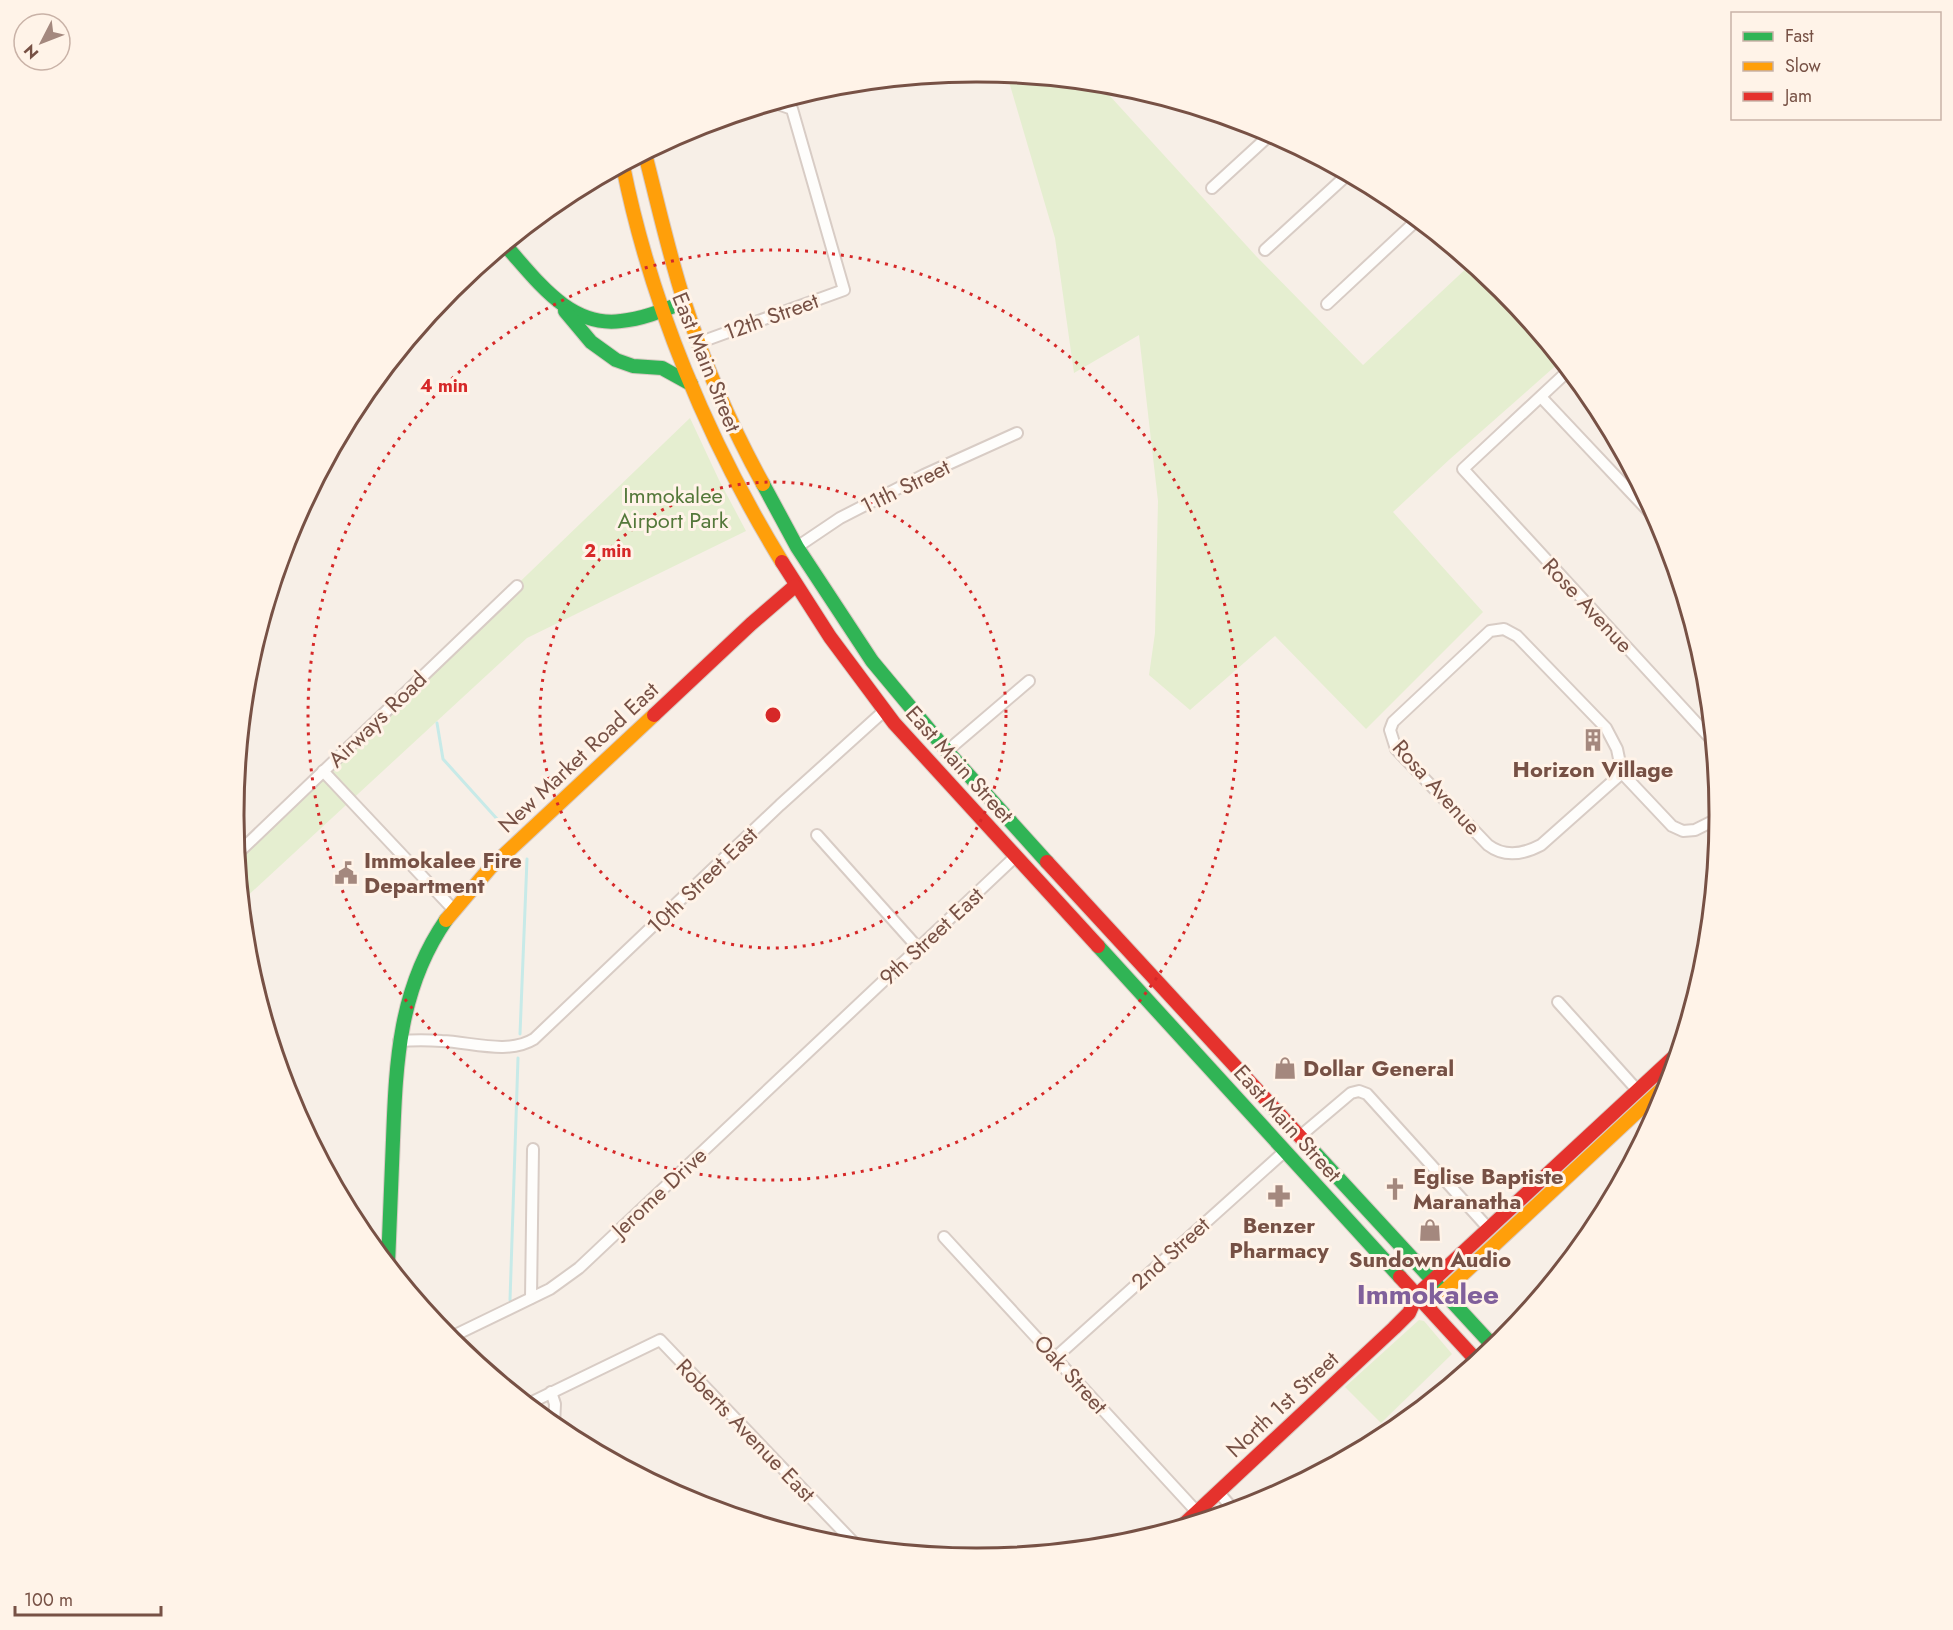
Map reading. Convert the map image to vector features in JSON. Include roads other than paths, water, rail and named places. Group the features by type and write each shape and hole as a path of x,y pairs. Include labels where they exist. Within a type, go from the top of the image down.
{"main road":[{"name":"East Main Street","path":"647,161 684,302 698,343 739,438 797,547 888,682 1031,844 1487,1340"},
{"name":"East Main Street","path":"625,173 641,244 662,310 691,384 737,485 795,586 849,667 884,711 1015,857 1471,1355"},
{"path":"510,251 550,292 573,312 596,321 612,323 631,320 684,302"},
{"path":"550,292 568,315 605,354 614,360 632,366 665,369 691,384"},
{"name":"New Market Road East","path":"388,1252 393,1123 399,1041 403,1016 426,951 453,909 490,868 751,624 795,586 814,574"},
{"path":"1015,857 1031,844"},
{"path":"1416,1295 1664,1067"},
{"path":"1638,1091 1650,1103"},
{"path":"1427,1308 1545,1198 1645,1113"},
{"path":"1285,1151 1299,1137"},
{"path":"1534,1187 1545,1198"},
{"name":"North 1st Street","path":"1194,1514 1409,1313 1416,1295"},
{"name":"North 1st Street","path":"1409,1313 1427,1308"}],"street":[{"name":"12th Street","path":"698,343 844,290 792,109 786,107"},
{"path":"1212,188 1263,141"},
{"path":"1265,250 1341,180"},
{"path":"1326,304 1411,226"},
{"path":"1563,376 1540,397 1636,498"},
{"name":"Rose Avenue","path":"1540,397 1463,469 1704,731"},
{"name":"11th Street","path":"797,547 840,518 1017,433"},
{"name":"Airways Road","path":"245,846 517,586"},
{"name":"Rosa Avenue","path":"1622,773 1541,845 1528,852 1512,854 1495,850 1488,845 1396,749 1390,730 1393,722 1490,631 1504,629 1517,636 1606,728 1617,749 1622,773 1672,826 1683,831 1695,830 1709,823"},
{"path":"947,751 1029,681"},
{"name":"10th Street East","path":"399,1041 443,1041 518,1046 534,1039 788,798 884,711"},
{"path":"323,771 453,909"},
{"path":"817,835 919,949"},
{"name":"9th Street East","path":"848,1015 1015,857"},
{"path":"1558,1002 1638,1091"},
{"name":"Jerome Drive","path":"459,1333 550,1289 579,1268 848,1015"},
{"path":"1299,1137 1351,1093 1359,1091 1367,1094 1489,1229"},
{"path":"531,1298 533,1149"},
{"name":"2nd Street","path":"1056,1357 1285,1151"},
{"name":"Oak Street","path":"944,1237 1197,1512"},
{"name":"Roberts Avenue East","path":"551,1392 660,1340 847,1535"},
{"path":"536,1400 551,1392 555,1404 555,1413"},
{"path":"1219,1493 1228,1503"}],"waterway":[{"path":"437,723 443,759 507,830"},
{"path":"520,1034 527,859"},
{"path":"510,1300 518,1058"}],"place":[{"name":"Horizon Village","path":"1593,740"},
{"name":"Immokalee Fire Department","path":"346,873"},
{"name":"Dollar General","path":"1285,1068"},
{"name":"Eglise Baptiste Maranatha","path":"1395,1189"},
{"name":"Benzer Pharmacy","path":"1279,1196"},
{"name":"Sundown Audio","path":"1430,1230"}],"district":[{"name":"Immokalee","path":"1428,1294"}],"park label":[{"name":"Immokalee Airport Park","path":"673,508"}]}
